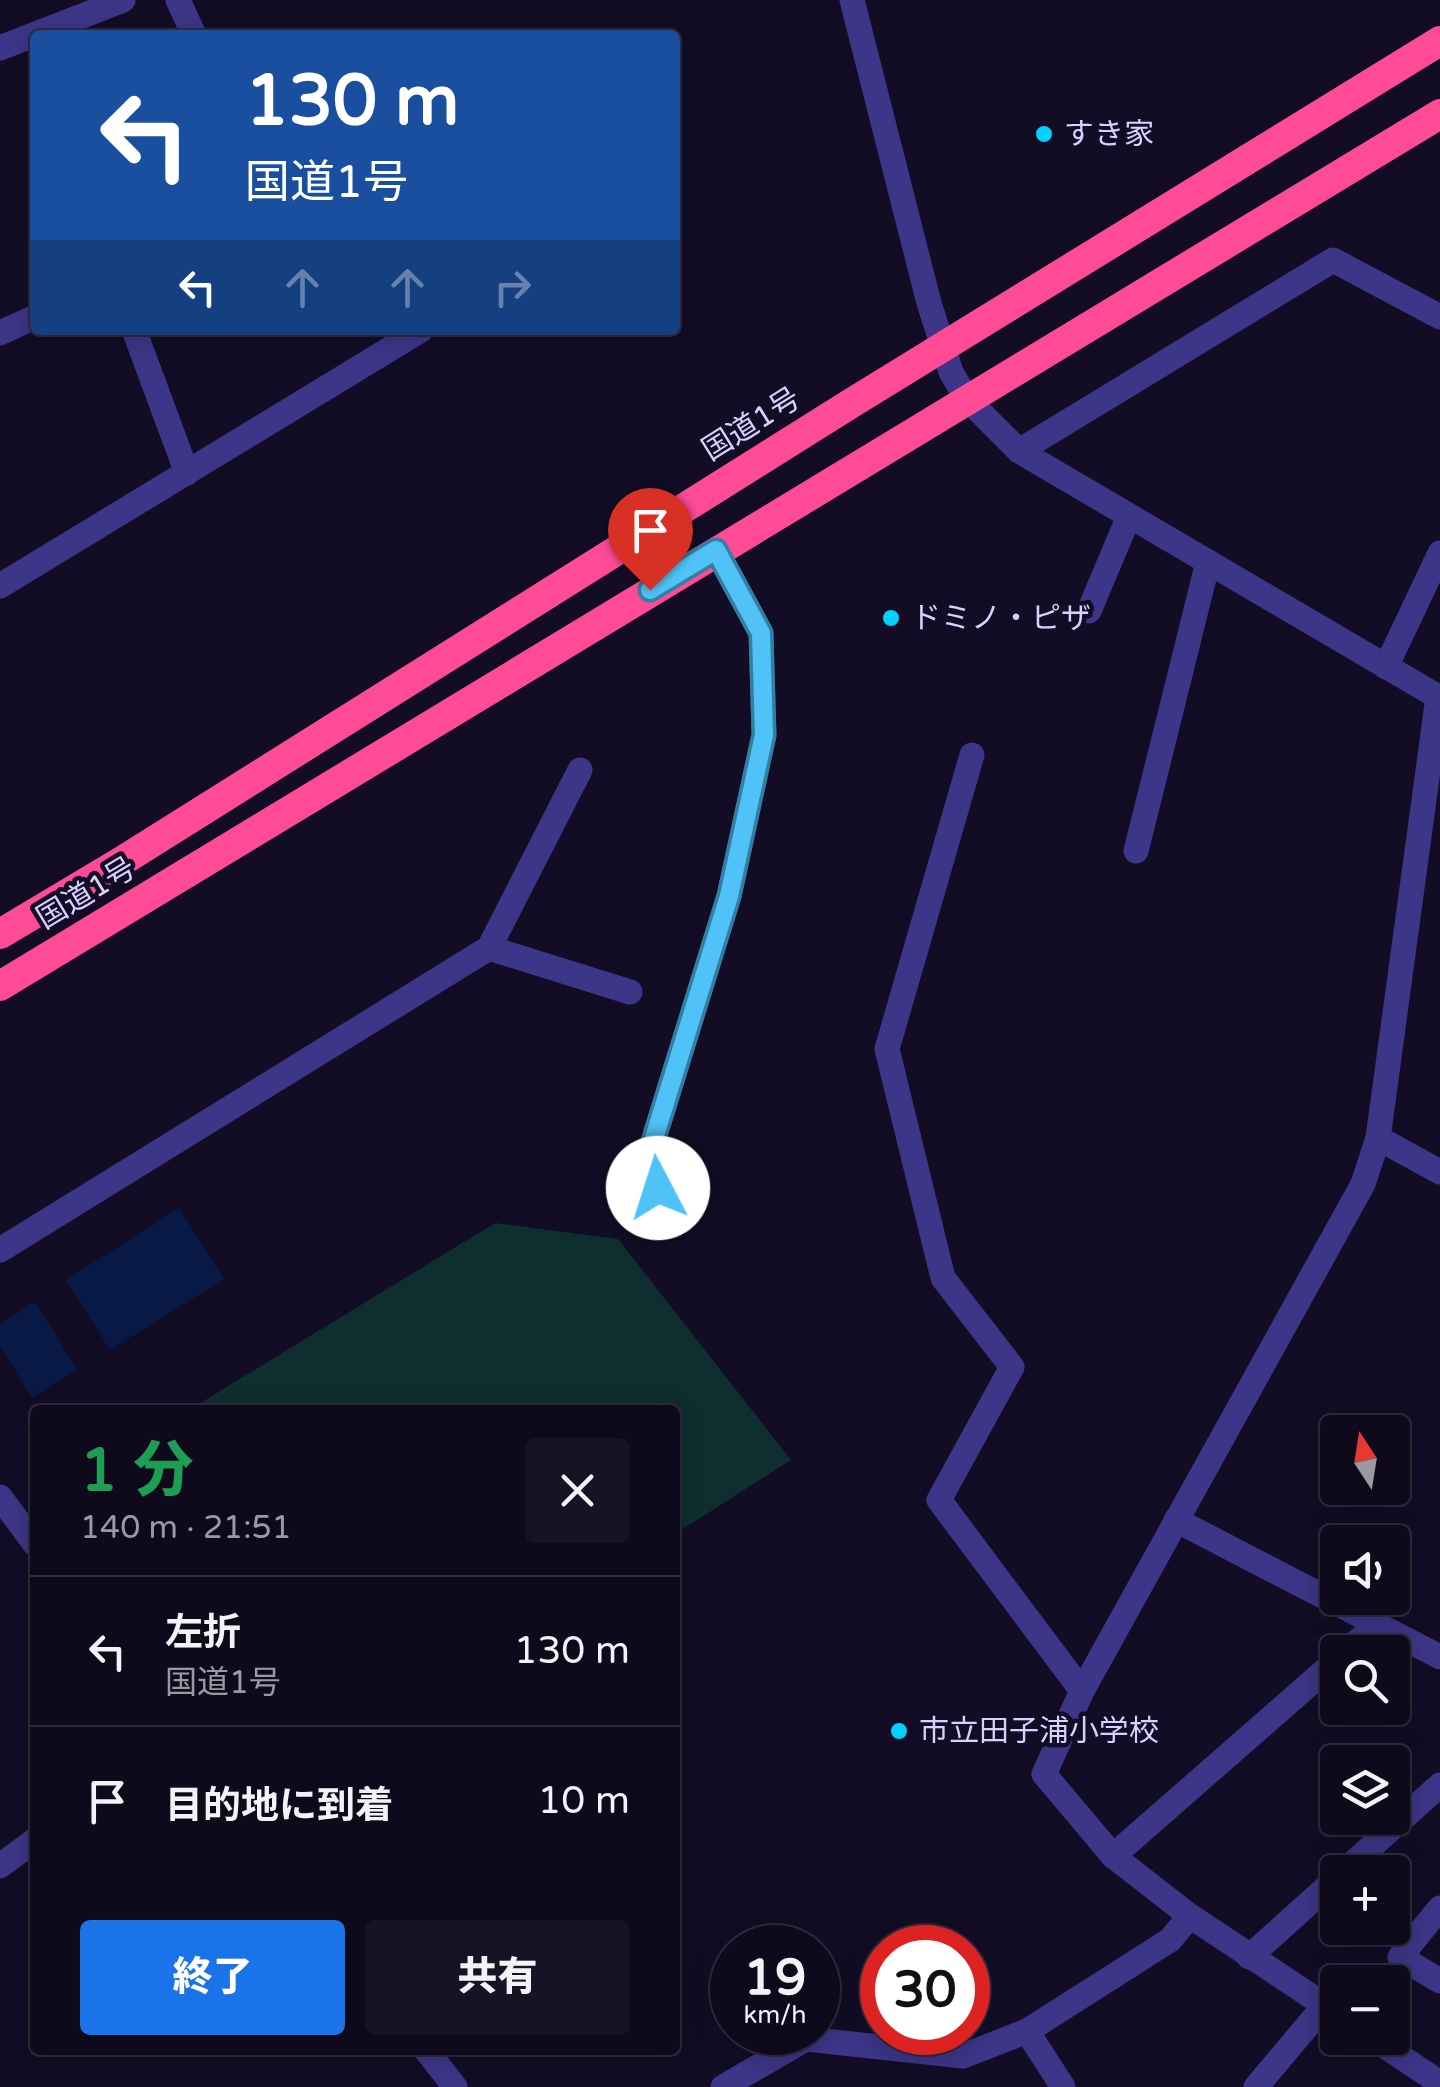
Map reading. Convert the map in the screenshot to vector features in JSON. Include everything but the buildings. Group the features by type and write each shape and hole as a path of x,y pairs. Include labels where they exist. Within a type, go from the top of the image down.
{"highway":[{"name":"国道1号","path":"0,934 1440,41"},
{"name":"国道1号","path":"0,986 1440,114"}],"street":[{"path":"46,30 124,0"},
{"path":"178,0 192,30"},
{"path":"852,0 942,348 968,400 1019,451 1439,697 1378,1138 1362,1184 1082,1692 1044,1774 1112,1856 1190,1916 1320,2002"},
{"path":"0,48 30,36"},
{"path":"1019,451 1334,260 1440,317"},
{"path":"0,333 30,320"},
{"path":"136,335 186,472"},
{"path":"0,586 414,335"},
{"path":"1089,610 1129,516"},
{"path":"658,1188 651,1148 729,896 764,735 761,633 716,550"},
{"path":"1386,667 1440,553"},
{"path":"1136,851 1208,562"},
{"path":"972,755 886,1048 943,1278 1012,1367 939,1500 1082,1692"},
{"path":"0,1250 489,948 580,770"},
{"path":"489,948 630,992"},
{"path":"1378,1138 1440,1172"},
{"path":"0,1498 30,1537"},
{"path":"1176,1520 1440,1657"},
{"path":"1365,1635 1379,1623"},
{"path":"1112,1856 1320,1675"},
{"path":"1362,1855 1440,1785"},
{"path":"0,1866 30,1844"},
{"path":"1249,1957 1320,1893"},
{"path":"1440,1908 1400,1956 1440,1981"},
{"path":"723,2087 806,2039 963,2056 1027,2030 1170,1940 1190,1916"},
{"path":"1256,2087 1320,2020"},
{"path":"1027,2030 1063,2087"},
{"path":"430,2055 454,2087"},
{"path":"1398,2055 1440,2083"}],"green space":[{"path":"495,1223 618,1239 791,1460 680,1531 680,1405 197,1405"}],"water":[{"path":"179,1208 224,1279 110,1350 66,1280"},
{"path":"35,1302 77,1369 32,1398 0,1346 0,1323"}],"place":[{"name":"すき家","path":"1044,134"},
{"name":"ドミノ・ピザ","path":"891,618"},
{"name":"市立田子浦小学校","path":"899,1731"}],"route":[{"path":"650,590 716,550 761,633 764,735 729,896 651,1148 658,1188"}]}
